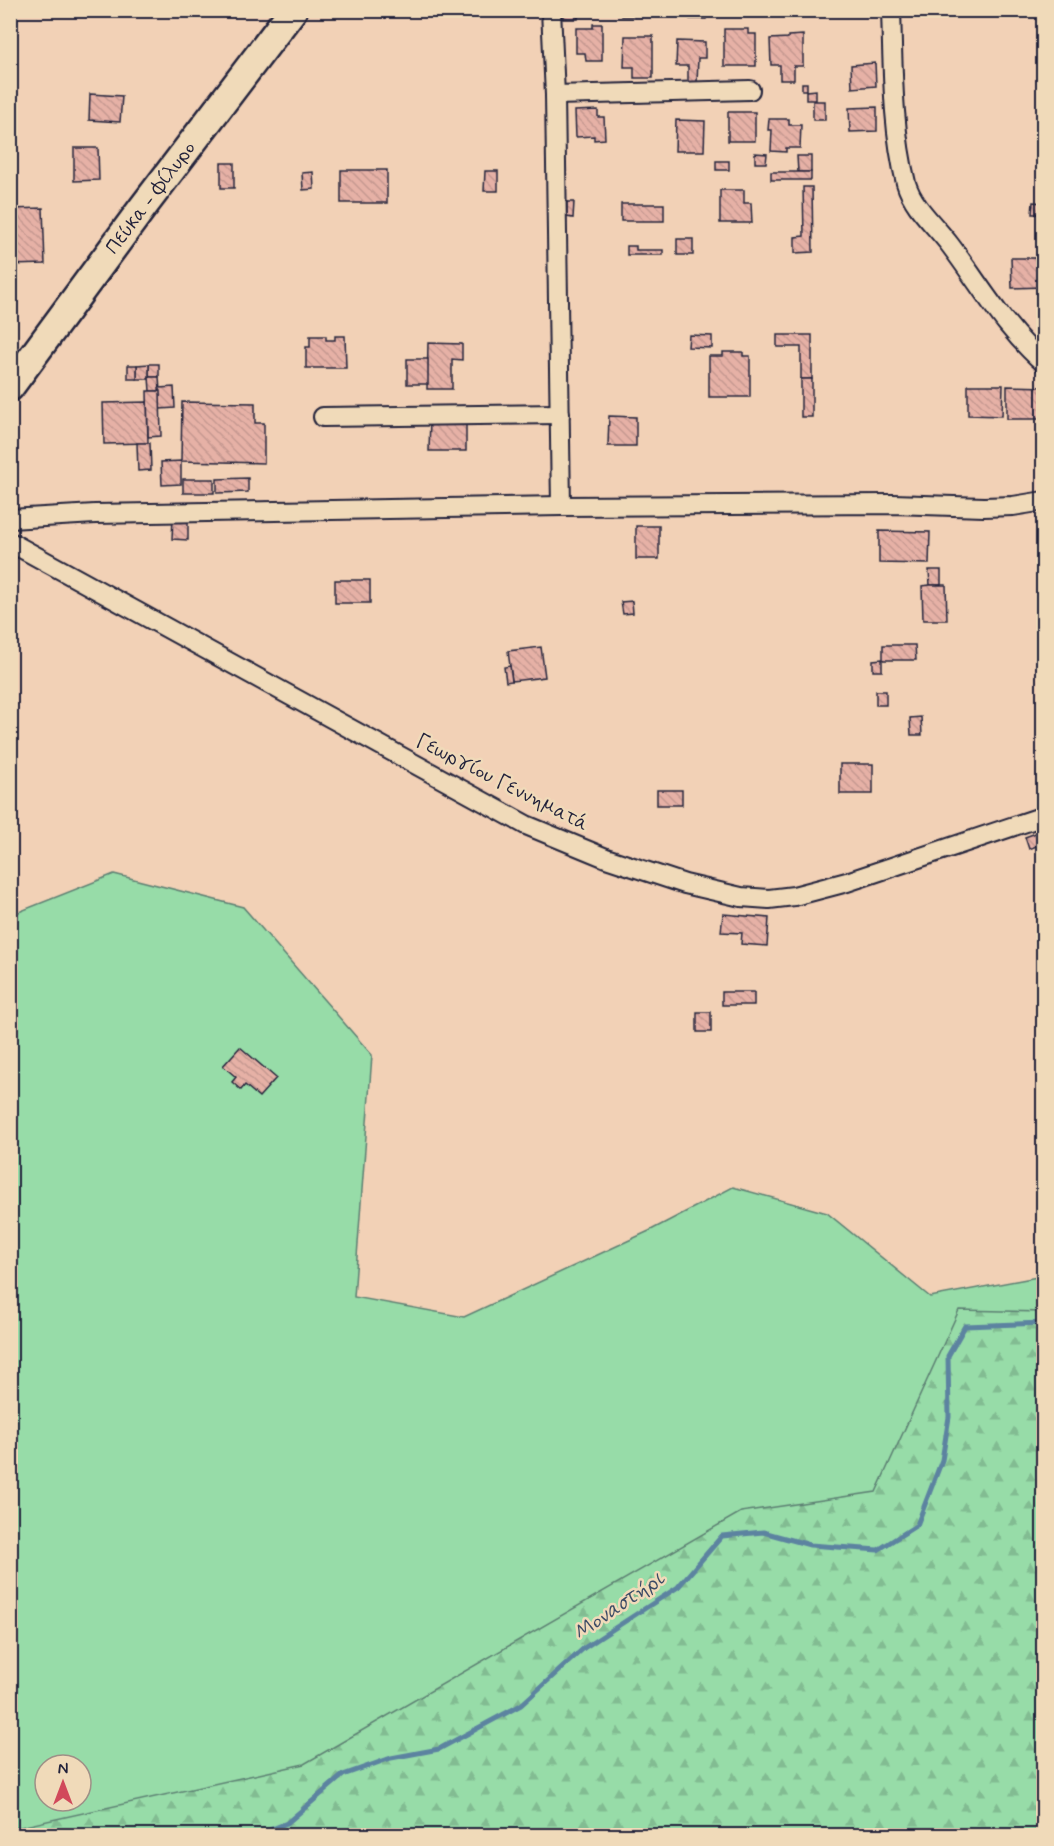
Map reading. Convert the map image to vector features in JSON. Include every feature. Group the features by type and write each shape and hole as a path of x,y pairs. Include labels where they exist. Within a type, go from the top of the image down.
{"main road":[{"name":"Πεύκα - Φίλυρο","path":"10,387 291,11"}],"street":[{"path":"551,10 555,95 561,506"},
{"path":"891,10 896,111 901,157 912,197 968,269 1015,336 1044,363"},
{"path":"555,95 750,90"},
{"path":"323,417 560,414"},
{"path":"10,519 106,514 561,506 893,504 984,507 1013,506 1044,501"},
{"name":"Γεωργίου Γεννηματά","path":"10,542 526,825 606,858 697,887 755,899 794,896 884,870 1044,816"}],"green space":[{"path":"114,874 243,907 372,1055 354,1297 464,1317 649,1231 733,1187 827,1213 930,1297 1043,1276 1043,1835 11,1836 11,915"},
{"path":"959,1310 1043,1312 1043,1835 11,1835 11,1829 83,1813 93,1813 93,1811 304,1764 741,1512 876,1492"}],"building":[{"path":"563,10 578,10 578,19 563,19"},
{"path":"622,10 658,10 658,16 622,16"},
{"path":"690,10 706,10 706,19 690,19"},
{"path":"593,24 602,24 602,61 586,61 585,53 576,53 576,28 593,28"},
{"path":"724,29 748,29 748,34 756,34 756,66 724,66"},
{"path":"803,35 803,66 794,66 794,80 780,80 780,65 771,65 770,39"},
{"path":"625,36 653,36 653,78 634,78 634,67 624,67"},
{"path":"677,41 705,42 705,58 698,58 697,83 688,83 688,66 676,66"},
{"path":"875,63 876,86 852,88 851,65"},
{"path":"802,83 807,83 807,91 816,90 816,100 806,100 806,90 802,90"},
{"path":"90,94 122,96 120,122 89,120"},
{"path":"813,101 825,101 825,120 813,120"},
{"path":"877,107 877,131 850,132 849,108"},
{"path":"598,110 598,117 604,117 605,139 594,140 594,136 576,137 575,111"},
{"path":"728,112 755,112 755,141 728,141"},
{"path":"769,119 789,119 789,125 801,125 800,148 786,148 786,152 771,151 772,130 768,130"},
{"path":"676,120 705,121 704,151 675,151"},
{"path":"74,148 98,148 99,180 74,181"},
{"path":"755,153 767,154 766,163 755,163"},
{"path":"797,156 811,156 811,172 798,172"},
{"path":"716,161 729,161 729,170 716,170"},
{"path":"221,163 234,163 234,188 221,188"},
{"path":"341,170 387,170 387,203 341,203"},
{"path":"485,171 498,171 498,191 484,191"},
{"path":"313,172 314,189 303,190 302,173"},
{"path":"771,172 811,172 811,180 771,180"},
{"path":"803,187 812,187 813,252 795,253 795,237 804,236"},
{"path":"720,190 744,190 744,203 751,203 752,223 720,223"},
{"path":"567,202 574,202 573,218 567,217"},
{"path":"1033,202 1043,203 1043,214 1032,214"},
{"path":"621,204 664,204 664,221 621,221"},
{"path":"43,208 45,264 10,265 10,209"},
{"path":"677,239 693,239 693,255 677,255"},
{"path":"627,246 636,246 636,250 663,250 663,255 627,255"},
{"path":"1011,258 1044,258 1044,287 1012,288"},
{"path":"689,335 712,336 712,348 688,347"},
{"path":"777,335 812,335 812,379 801,379 801,347 777,347"},
{"path":"310,336 326,336 326,340 335,340 335,336 345,336 346,368 306,368 306,347 310,347"},
{"path":"428,343 462,344 462,360 452,359 452,389 427,389"},
{"path":"723,352 743,352 743,356 750,356 750,397 709,397 709,356 723,356"},
{"path":"407,359 428,359 428,384 407,384"},
{"path":"149,364 159,364 159,377 149,377"},
{"path":"149,364 149,379 137,379 137,365"},
{"path":"128,365 137,365 137,379 128,379"},
{"path":"149,377 159,377 160,391 150,391"},
{"path":"801,379 812,379 812,417 801,417"},
{"path":"968,385 1003,385 1002,416 968,415"},
{"path":"1007,386 1044,387 1044,419 1007,419"},
{"path":"174,387 175,408 160,409 159,388"},
{"path":"147,391 160,391 161,436 148,437"},
{"path":"147,402 148,443 104,444 103,403"},
{"path":"182,402 255,403 255,423 264,423 264,463 181,461"},
{"path":"609,416 636,417 636,446 608,446"},
{"path":"430,419 466,419 466,451 429,451"},
{"path":"137,443 150,443 151,470 138,471"},
{"path":"181,461 181,484 162,485 161,462"},
{"path":"248,478 248,492 217,493 217,479"},
{"path":"183,479 214,479 214,493 183,493"},
{"path":"173,518 188,519 188,540 172,539"},
{"path":"636,526 659,526 659,559 636,559"},
{"path":"879,531 930,532 929,564 879,563"},
{"path":"929,570 941,570 941,585 930,585"},
{"path":"335,580 370,580 370,603 335,603"},
{"path":"946,585 947,620 923,620 922,586"},
{"path":"632,601 633,613 623,614 621,602"},
{"path":"883,645 915,645 916,660 883,660"},
{"path":"541,647 545,677 512,681 508,651"},
{"path":"882,659 882,671 873,671 873,660"},
{"path":"510,666 512,681 506,682 504,667"},
{"path":"876,691 886,691 886,705 876,705"},
{"path":"921,717 922,735 911,735 910,718"},
{"path":"840,764 873,764 873,794 840,794"},
{"path":"657,790 682,790 682,805 657,805"},
{"path":"1044,830 1044,843 1029,849 1025,837"},
{"path":"723,914 769,918 767,946 741,944 742,933 721,932"},
{"path":"722,992 754,992 754,1005 722,1005"},
{"path":"697,1012 711,1012 711,1032 697,1032"},
{"path":"240,1047 276,1078 259,1097 245,1085 241,1090 232,1082 236,1077 223,1066"}],"waterway":[{"name":"Μοναστήρι","path":"255,1836 287,1823 343,1775 391,1758 439,1749 521,1705 584,1648 678,1587 722,1536 763,1532 810,1545 878,1550 917,1525 942,1460 949,1417 948,1356 965,1326 1044,1323"},
{"name":"Μοναστήρι","path":"47,1836 56,1833 67,1836"}]}
